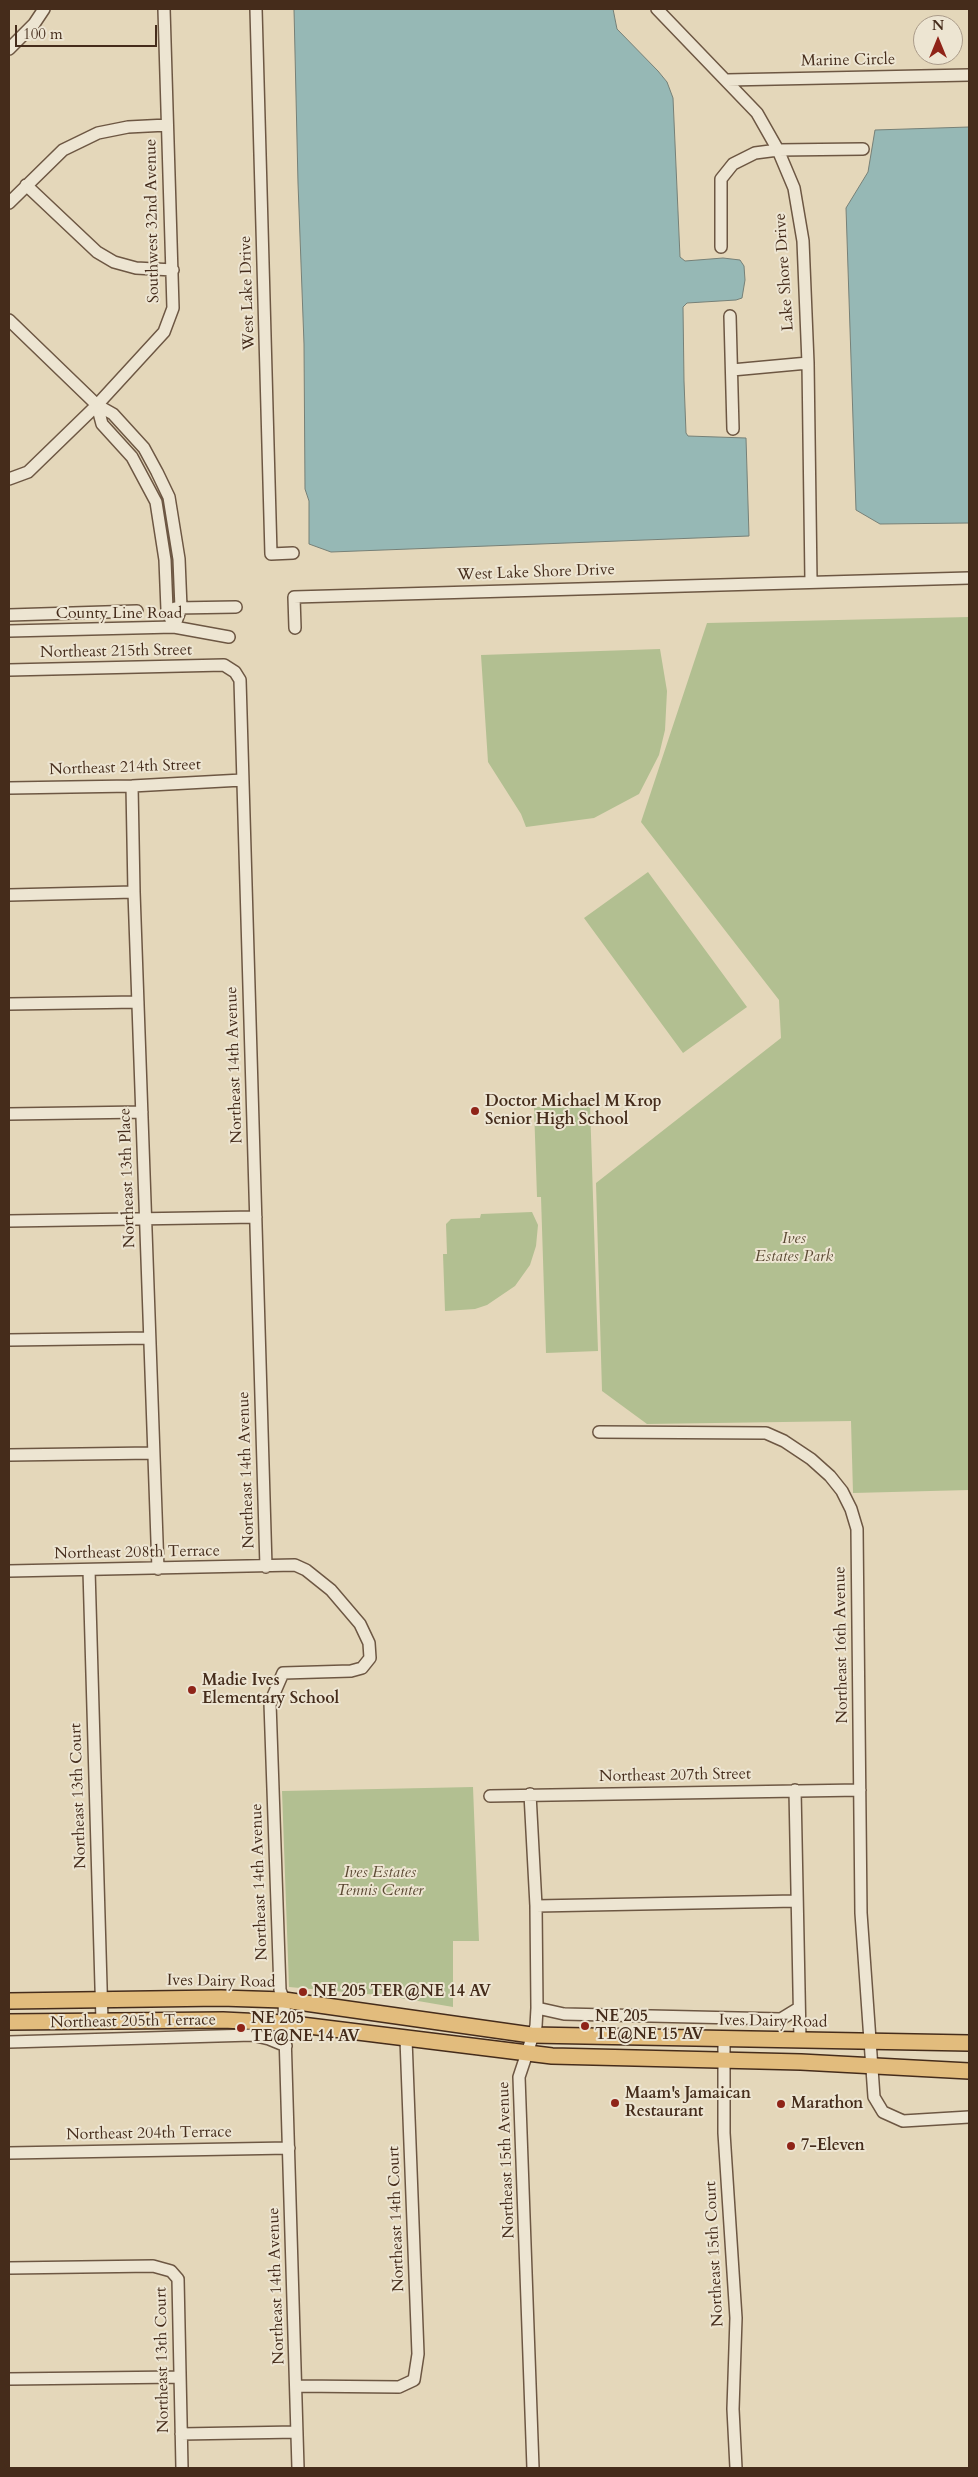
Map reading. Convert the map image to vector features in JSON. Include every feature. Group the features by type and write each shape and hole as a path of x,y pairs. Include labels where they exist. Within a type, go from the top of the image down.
{"main road":[{"name":"Ives Dairy Road","path":"9,2001 101,1999 284,2000 531,2035 969,2043"},
{"path":"9,2022 223,2020 285,2023 324,2026 406,2039 552,2056 724,2060 969,2071"}],"street":[{"path":"9,49 34,24 44,9"},
{"name":"Southwest 32nd Avenue","path":"9,479 28,472 97,405 164,332 173,308 164,9"},
{"name":"West Lake Drive","path":"256,9 271,554 293,553"},
{"name":"Lake Shore Drive","path":"657,9 757,113 778,150 794,188 803,241 808,363 811,581"},
{"name":"Marine Circle","path":"727,80 969,75"},
{"path":"9,202 63,150 98,132 167,125"},
{"path":"721,247 721,179 733,164 755,153 778,150 864,148"},
{"path":"26,185 97,252 114,262 136,268 173,270"},
{"path":"730,316 733,429"},
{"path":"9,320 97,405 113,414 144,448 169,497 180,559 181,608 174,627"},
{"path":"732,370 808,363"},
{"path":"97,405 102,424 132,456 156,502 165,560 167,608 174,627"},
{"path":"811,581 969,578"},
{"name":"West Lake Shore Drive","path":"295,628 294,597 811,581"},
{"path":"167,608 236,607"},
{"path":"9,614 137,610"},
{"name":"County Line Road","path":"9,631 174,627 229,637"},
{"name":"Northeast 215th Street","path":"9,670 224,665"},
{"name":"Northeast 14th Avenue","path":"224,665 235,672 240,680 242,691 242,780 266,1567 295,1565 306,1570 331,1590 360,1624 369,1643 370,1658 362,1668 351,1671 284,1673 270,1703 280,1990 284,2000 286,2046 298,2468"},
{"name":"Northeast 214th Street","path":"9,788 132,786 242,780"},
{"name":"Northeast 13th Place","path":"132,786 134,892 158,1569"},
{"path":"9,895 134,892"},
{"path":"9,1004 138,1002"},
{"path":"9,1114 142,1112"},
{"path":"9,1221 256,1217"},
{"path":"9,1340 149,1338"},
{"name":"Northeast 16th Avenue","path":"599,1432 766,1433 784,1440 812,1459 830,1476 842,1491 851,1509 857,1529 861,1913 870,2066"},
{"path":"9,1455 153,1453"},
{"name":"Northeast 208th Terrace","path":"9,1570 266,1567"},
{"name":"Northeast 13th Court","path":"89,1570 102,2021"},
{"path":"795,1790 800,2039"},
{"name":"Northeast 207th Street","path":"490,1796 860,1790"},
{"name":"Northeast 15th Avenue","path":"530,1794 536,1906 537,2008 536,2026 531,2035 520,2077 533,2468"},
{"path":"536,1906 796,1901"},
{"path":"537,2008 564,2014 781,2019 800,2008"},
{"name":"Northeast 205th Terrace","path":"9,2042 252,2036 269,2039 286,2046"},
{"name":"Northeast 15th Court","path":"724,2038 724,2133 736,2318 733,2409 736,2468"},
{"name":"Northeast 14th Court","path":"296,2386 398,2387 414,2380 418,2354 406,2039"},
{"path":"870,2066 874,2097 883,2112 903,2121 969,2117"},
{"name":"Northeast 204th Terrace","path":"9,2153 289,2148"},
{"name":"Northeast 13th Court","path":"9,2268 153,2266 171,2271 178,2279 182,2468"},
{"path":"9,2379 179,2377"},
{"path":"181,2434 296,2432"}],"green space":[{"name":"Ives Estates Park","path":"969,617 969,1490 853,1493 851,1421 647,1424 602,1391 596,1183 781,1038 779,1000 641,822 707,623"},
{"path":"660,649 667,691 665,730 659,755 639,794 594,818 526,827 521,814 488,762 481,655"},
{"path":"648,872 747,1007 683,1053 584,918"},
{"path":"590,1105 598,1351 546,1353 541,1197 537,1197 534,1107"},
{"path":"532,1212 538,1225 536,1246 530,1265 515,1286 487,1305 475,1309 445,1311 443,1254 447,1254 446,1224 451,1219 480,1218 481,1214"},
{"name":"Ives Estates Tennis Center","path":"473,1787 479,1941 453,1941 453,2007 389,1996 289,1987 282,1791"}],"water":[{"path":"294,9 613,9 617,29 667,82 673,98 680,257 685,261 723,258 740,260 744,266 745,280 742,298 687,303 683,307 684,381 686,433 688,436 746,438 749,536 331,552 309,544 309,501 305,489 304,344"},
{"path":"969,127 969,523 880,524 856,510 846,208 868,172 875,130"}],"place":[{"name":"Doctor Michael M Krop Senior High School","path":"475,1111"},
{"name":"Madie Ives Elementary School","path":"192,1690"},
{"name":"NE 205 TER@NE 14 AV","path":"303,1992"},
{"name":"NE 205 TE@NE 15 AV","path":"585,2026"},
{"name":"NE 205 TE@NE 14 AV","path":"241,2028"},
{"name":"Maam's Jamaican Restaurant","path":"615,2103"},
{"name":"Marathon","path":"781,2104"},
{"name":"7-Eleven","path":"791,2146"}]}
